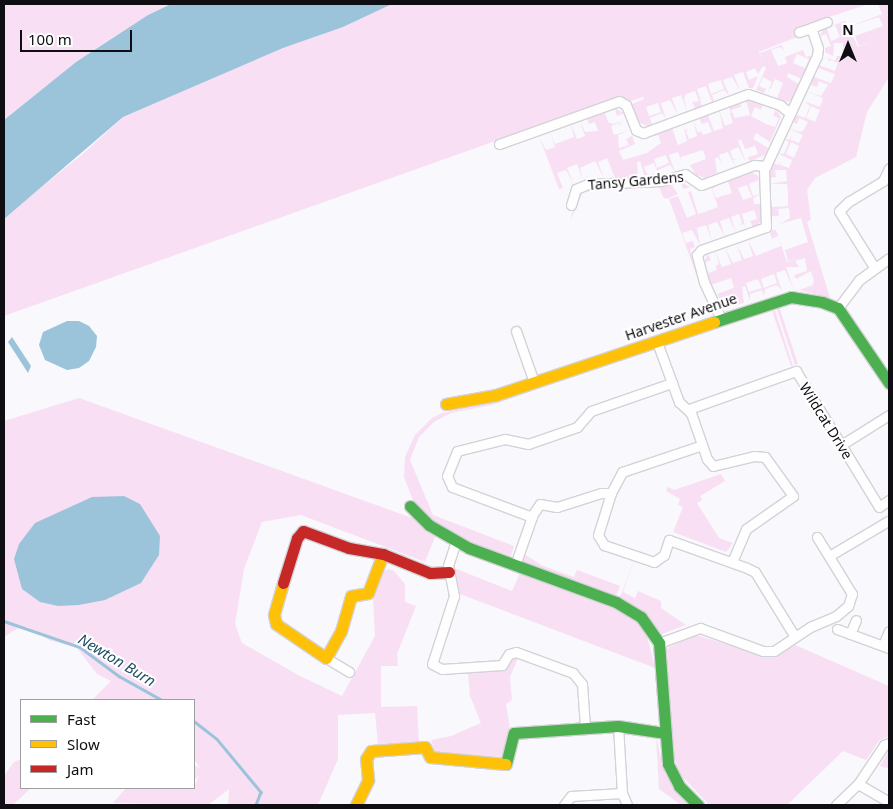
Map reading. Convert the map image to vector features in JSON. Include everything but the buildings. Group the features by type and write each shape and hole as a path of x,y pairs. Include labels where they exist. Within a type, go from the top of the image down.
{"street":[{"path":"799,32 827,22"},
{"path":"721,319 704,282 697,255 701,250 766,227 766,166 818,54 811,28"},
{"path":"499,144 619,100 626,105 636,130 643,133 748,94 780,105 790,113"},
{"name":"Tansy Gardens","path":"571,205 576,190 588,184 661,182 685,174 701,185 754,165 766,166"},
{"path":"874,267 840,211 848,202 884,181 889,168"},
{"path":"889,258 874,267 859,280 838,308 886,369 889,383"},
{"name":"Harvester Avenue","path":"446,404 496,395 791,297 822,302 838,308"},
{"path":"516,331 534,382"},
{"path":"657,342 679,402 688,409 702,445 713,466 754,456 765,457 793,496 746,529 732,562"},
{"name":"Wildcat Drive","path":"688,409 796,371 888,522"},
{"path":"532,517 452,487 447,476 457,451 505,439 528,444 577,427 591,411 672,383"},
{"path":"841,445 889,415"},
{"path":"702,445 622,472 612,493 598,535 604,545 654,562 664,555 669,540 755,572 795,637"},
{"path":"515,566 532,517 542,504 557,506 601,493 612,493"},
{"path":"879,507 889,500"},
{"path":"410,506 429,525 456,541 515,566 626,607 641,617 659,643 666,757 673,778 698,805"},
{"path":"829,556 888,522"},
{"path":"350,672 276,624 274,615 297,538 303,531 349,548 383,554 430,573 449,572"},
{"path":"659,643 700,628 763,651 774,651 795,637 836,616 848,606 852,594 817,537"},
{"path":"456,541 449,559 449,572 454,596 432,660 434,667 442,669 502,665 509,654 516,652 573,673 582,684 585,727"},
{"path":"326,658 341,631 351,596 368,593 383,554"},
{"path":"850,634 856,620"},
{"path":"837,629 886,646 889,631"},
{"path":"356,805 368,780 366,759 371,751 425,747 430,757 508,764 514,734 585,727 618,726 664,733"},
{"path":"618,726 622,793 627,805"},
{"path":"836,805 858,784 884,745 889,743"},
{"path":"858,784 889,802"},
{"path":"564,805 571,796 622,793"}],"shaded area":[{"path":"4,4 171,4 148,15 76,62 4,120"},
{"path":"392,4 869,4 795,28 797,37 759,52 762,61 760,53 782,45 784,51 780,47 771,50 778,66 787,63 785,57 803,50 806,57 814,55 804,80 788,73 787,77 802,86 794,99 787,102 777,98 783,83 775,79 771,88 774,89 770,88 767,94 772,82 763,77 759,86 766,89 764,93 756,90 766,68 763,66 758,74 755,68 746,72 749,80 758,76 753,88 749,88 743,72 734,75 740,91 732,77 723,80 729,95 724,90 712,95 714,101 712,102 706,86 697,89 700,98 703,97 700,99 702,106 695,108 692,102 699,101 695,91 686,94 684,98 687,111 681,95 672,98 678,115 670,100 661,103 666,119 662,113 650,118 652,124 647,126 638,122 632,104 644,99 643,97 628,102 619,97 4,316 4,217 84,153 123,117 283,48 343,27","holes":["797,54 809,59 805,68 793,63","721,80 724,89 711,94 708,84","658,103 661,112 649,116 646,107"]},
{"path":"878,4 889,4 889,77 867,112 856,157 815,178 807,190 811,220 807,222 830,298 799,290 813,285 814,280 811,271 796,279 794,275 807,271 805,258 795,261 799,267 786,267 794,290 785,270 776,273 782,291 777,285 765,289 764,296 762,290 750,294 750,301 745,286 742,287 744,303 725,308 717,294 734,288 731,278 711,285 703,263 708,254 711,260 705,263 708,273 717,270 716,266 719,264 715,251 722,267 731,264 725,248 733,263 742,260 739,251 736,252 739,250 737,244 744,259 753,256 748,240 756,256 781,246 778,236 772,239 770,233 773,230 776,230 787,262 800,257 788,261 785,250 808,242 801,218 779,224 790,218 789,208 778,209 779,216 772,216 771,207 788,206 787,184 770,184 787,181 786,170 775,170 776,177 769,178 773,163 779,165 781,161 780,165 789,168 792,160 777,153 784,154 789,142 783,138 790,140 791,136 791,140 799,143 803,135 787,128 800,132 804,130 808,122 799,118 797,124 790,121 797,115 805,118 810,106 804,101 820,107 823,98 808,92 821,96 828,85 819,81 817,87 811,85 814,77 831,83 835,74 818,68 819,65 835,71 838,63 830,60 828,62 829,59 823,56 835,61 837,56 843,56 843,43 834,43 833,56 825,52 825,48 831,46 826,34 820,36 823,29 845,21 858,47 875,40 859,46 855,36 883,26 879,17 851,26 882,14","holes":["835,25 840,37 831,41 827,29","811,106 820,110 815,122 806,118","791,142 799,146 794,158 786,154","774,274 777,283 764,288 761,279","758,279 762,288 749,292 746,283"]},
{"path":"746,100 763,104 761,110 755,107 751,116 766,124 775,127 779,118 773,116 776,109 781,117 770,142 756,133 753,139 768,148 765,155 749,161 748,157 758,154 755,146 745,149 741,139 738,141 746,162 738,147 730,151 733,159 737,159 733,160 735,166 728,152 719,155 722,164 718,157 715,158 717,173 705,178 696,175 690,165 706,159 703,150 681,157 681,160 678,152 669,155 675,172 670,165 658,170 659,176 654,163 644,167 648,176 654,173 655,176 645,177 640,161 637,162 638,177 615,178 607,158 598,162 604,178 595,161 580,168 583,180 577,164 567,168 574,184 566,170 557,173 563,188 559,189 539,136 546,150 555,147 550,132 555,144 574,137 571,124 577,139 585,136 582,127 579,128 582,126 580,120 585,132 598,131 595,122 589,124 587,118 614,108 624,113 617,116 615,109 605,113 608,122 613,124 626,120 620,122 621,126 619,123 611,126 614,135 630,130 618,135 619,148 629,145 626,139 632,136 635,144 619,151 623,160 647,153 661,143 658,135 642,139 672,128 678,145 687,141 683,124 685,130 689,129 686,131 689,139 697,136 693,120 698,133 701,131 703,135 712,132 708,122 702,124 699,118 708,115 714,131 723,128 719,110 725,126 733,123 730,114 727,115 731,113 729,107 740,103 741,107 731,110 735,118 750,115","holes":["666,155 669,163 657,168 654,159"]},
{"path":"751,172 758,176 759,180 749,184 753,196 760,194 753,198 754,204 760,204 762,219 757,226 753,227 750,221 757,219 754,210 742,214 746,230 744,224 740,225 742,223 739,214 731,217 736,233 729,218 720,221 725,237 717,222 708,225 712,241 706,225 697,228 700,245 692,230 682,233 686,243 693,241 695,247 690,249 708,299 701,288 669,199 678,196 687,218 696,214 688,192 691,191 698,214 718,207 711,187 723,182 712,189 716,198 732,193 728,181","holes":["747,185 752,197 743,200 738,188"]},
{"path":"677,180 681,182 672,186 678,194 667,199 663,197 659,187"},
{"path":"681,182 690,187 683,189"},
{"path":"655,187 583,192 570,221 577,195 582,190"},
{"path":"779,306 798,364 795,365 776,307"},
{"path":"774,307 793,366 791,366 771,308"},
{"path":"649,350 492,405 451,413 434,422 419,437 410,460 433,515 514,546 511,556 476,545 433,522 414,503 404,477 405,457 415,435 432,418 442,413 496,402"},
{"path":"79,398 415,519 436,534 425,562 301,515 262,522 244,569 235,624 242,643 298,675 342,696 375,636 373,598 379,575 388,569 394,571 405,584 405,602 416,606 397,654 398,666 381,666 381,707 417,706 419,742 378,744 375,713 338,715 338,759 318,805 228,805 229,789 208,805 113,803 125,789 195,789 199,775 195,780 195,766 200,768 195,760 195,699 93,699 111,681 97,674 77,648 49,640 27,627 18,628 4,637 4,421"},
{"path":"721,474 725,481 700,496 702,500 697,503 719,538 733,543 726,552 673,532 683,507 678,505 680,499 666,491 668,487 674,490"},
{"path":"524,554 543,566 574,577 577,570 620,586 616,596 529,566 522,561"},
{"path":"634,561 623,592 635,598 638,591 661,601 661,608 686,625 662,634 640,609 620,597"},
{"path":"454,568 512,591 520,573 621,611 640,625 647,636 655,668 460,594"},
{"path":"696,635 766,656 795,645 889,686 889,736 879,741 866,760 843,751 787,805 709,805 680,774 673,754 667,650 669,647"},
{"path":"518,658 510,677 512,700 506,704 510,729 502,757 435,752 431,740 451,736 481,723 470,696 468,672 503,670 513,659"},
{"path":"656,737 665,774 689,805 681,805 659,789"},
{"path":"889,750 889,769 880,766"},
{"path":"20,759 20,789 30,789 13,805 4,805 4,776 14,762"}],"water":[{"path":"171,4 392,4 343,27 283,48 123,117 4,219 4,120 76,62 148,15"},
{"path":"67,321 79,321 89,326 97,336 96,347 89,361 79,368 67,370 45,360 39,345 43,332"},
{"path":"12,337 31,366 28,373 8,342"},
{"path":"124,496 140,504 160,536 159,555 141,583 105,600 79,605 58,606 40,602 22,589 14,559 19,544 35,523 92,497"}],"waterway":[{"name":"Newton Burn","path":"4,621 80,647 119,676 160,699"},
{"name":"Newton Burn","path":"195,722 217,739 261,792 256,805"}],"traffic: fast":[{"path":"714,322 791,297 822,302 838,308 889,383"},
{"path":"410,506 429,525 469,548 616,602 641,617 659,643 668,764 679,786 698,805"},
{"path":"506,764 514,733 618,726 665,733"}],"traffic: slow":[{"path":"446,404 496,395 714,322"},
{"path":"283,583 274,615 276,624 326,658 341,631 351,596 368,593 383,554"},
{"path":"356,805 368,780 366,759 371,751 425,747 430,757 506,764"}],"traffic: jam":[{"path":"283,583 297,538 303,531 349,548 383,554 430,573 449,572"}]}
